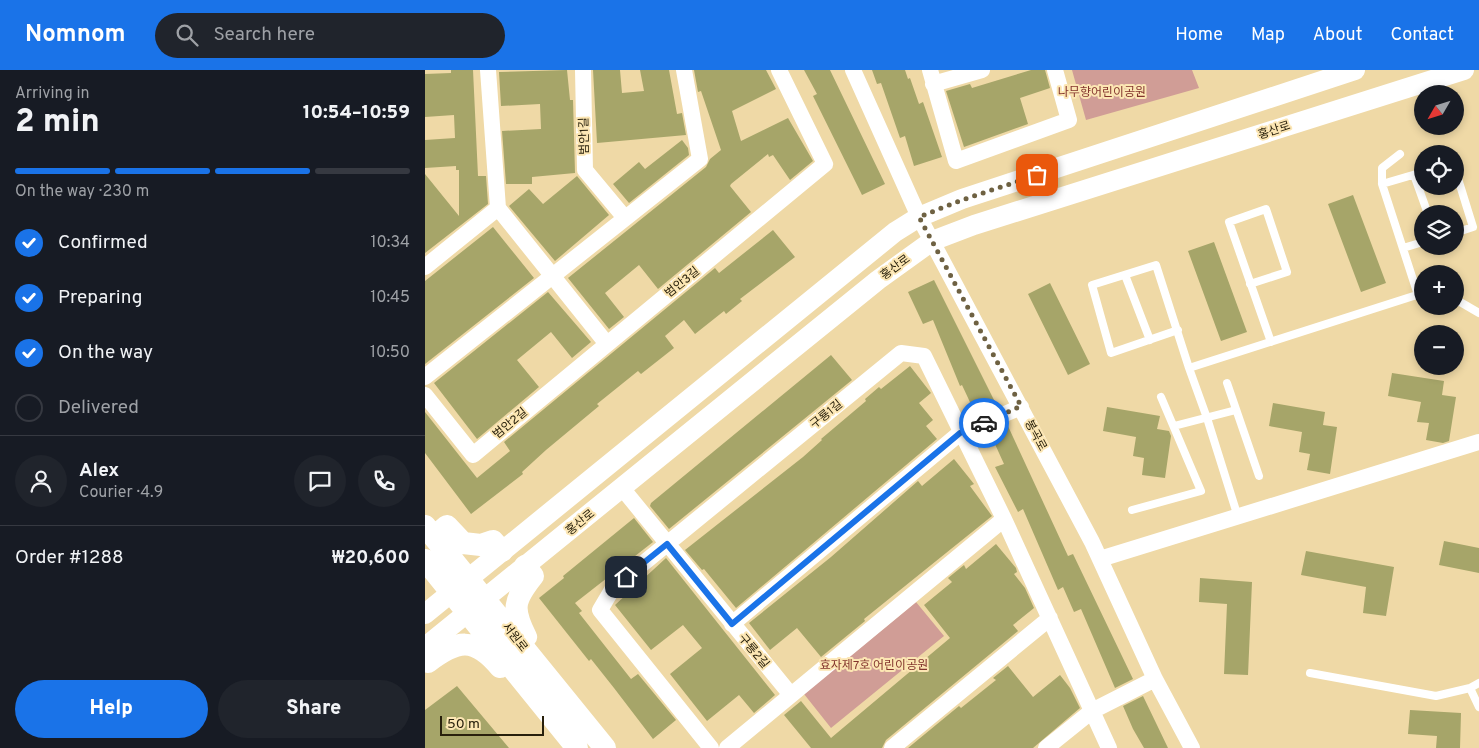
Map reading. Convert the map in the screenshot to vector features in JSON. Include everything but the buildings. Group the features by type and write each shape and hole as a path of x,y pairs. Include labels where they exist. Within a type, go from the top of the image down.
{"main road":[{"path":"429,531 447,526 463,543 481,545 493,541 502,552"},
{"name":"서원로","path":"429,531 460,586 476,605 520,643 605,748"},
{"name":"서원로","path":"425,560 460,586"},
{"path":"520,643 526,637 516,617 519,594 533,576 525,566"},
{"name":"서원로","path":"476,605 514,670 577,748"},
{"path":"425,659 428,662 455,644 471,646 491,657 507,676 514,670"}],"street":[{"path":"488,70 498,208 607,344"},
{"name":"범안1길","path":"583,70 585,170 625,218"},
{"path":"425,377 700,159 684,70"},
{"name":"범안3길","path":"607,344 825,164 779,70"},
{"name":"봉곡로","path":"853,70 919,217 1021,406 1100,559 1155,679 1192,748"},
{"path":"982,70 932,77 956,161 1069,120 1055,70"},
{"path":"425,614 895,232 919,217 962,200 1355,70"},
{"name":"홍산로","path":"425,647 877,280 932,241 975,224 1465,70"},
{"path":"425,267 498,208"},
{"name":"범안2길","path":"425,396 473,455 607,344"},
{"name":"구룡1길","path":"667,544 901,353 924,356 960,433 1004,519 1109,748"},
{"path":"732,624 960,433 1021,406"},
{"path":"1100,559 1479,442"},
{"name":"구룡2길","path":"622,488 791,695"},
{"path":"727,748 1004,519"},
{"path":"667,544 613,588 600,610 711,748"},
{"path":"892,748 1050,618"},
{"path":"1046,748 1092,711 1155,679"}],"lane":[{"path":"1400,154 1382,168 1382,184 1414,278"},
{"path":"1382,184 1414,175"},
{"path":"1463,195 1473,227 1464,230"},
{"path":"1250,284 1287,272 1266,209 1229,222 1250,284 1271,342"},
{"path":"1403,248 1414,245"},
{"path":"1178,330 1111,353 1093,285 1156,265 1178,330 1189,368 1207,418 1238,517"},
{"path":"1125,275 1150,340"},
{"path":"1189,368 1414,296"},
{"path":"1464,304 1479,313"},
{"path":"1227,383 1259,476"},
{"path":"1132,510 1201,491 1161,397"},
{"path":"1174,426 1236,410"},
{"path":"1310,673 1436,696 1470,688 1479,683"},
{"path":"1470,688 1479,707"}],"green space":[{"name":"나무향어린이공원","path":"1072,70 1192,70 1199,88 1086,120"},
{"name":"효자제7호 어린이공원","path":"916,602 944,636 831,728 804,694"}],"way so far":[{"path":"984,423 1021,406 919,217 962,200 1037,175"}],"route":[{"path":"626,577 667,544 732,624 960,433 984,423"}]}
